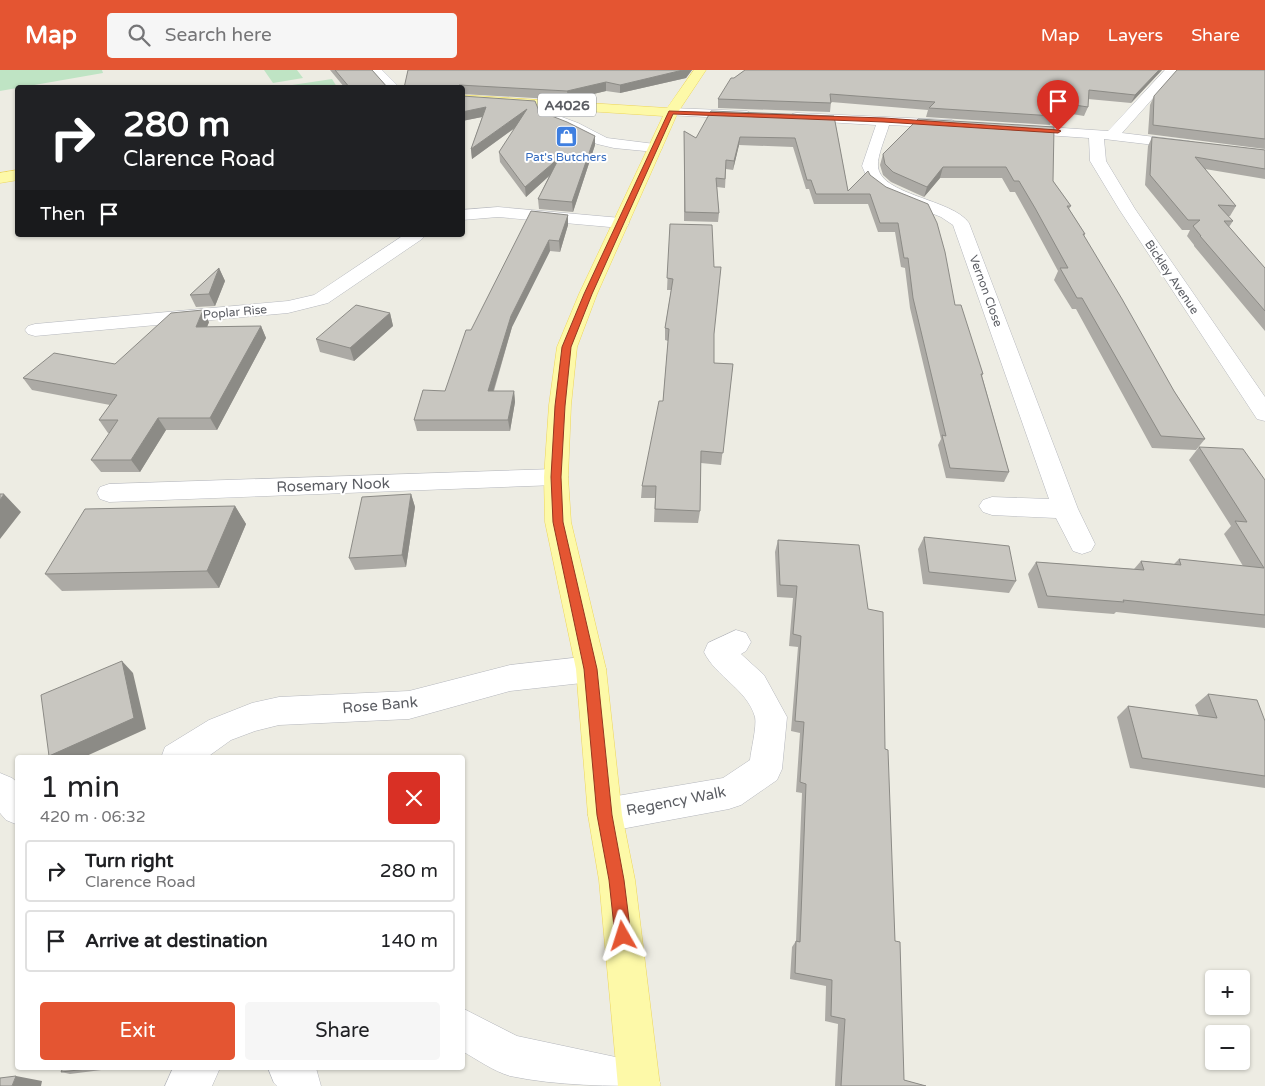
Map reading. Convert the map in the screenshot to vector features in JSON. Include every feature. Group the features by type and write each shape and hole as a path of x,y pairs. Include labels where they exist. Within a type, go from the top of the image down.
{"main road":[{"path":"639,1084 617,880 604,815 591,669 558,522 556,477 560,406 567,347 671,112 700,70"},
{"name":"A4026","path":"465,100 543,103 671,112"},
{"path":"0,178 15,176"}],"street":[{"path":"375,70 391,85"},
{"path":"1104,135 1171,70"},
{"path":"543,103 545,115 573,126 602,141 655,148"},
{"path":"671,112 758,115"},
{"path":"787,116 961,125"},
{"name":"Vernon Close","path":"884,120 870,166 874,178 890,191 947,213 961,223 1066,509 1082,544"},
{"path":"1000,128 1104,135 1198,146"},
{"name":"Bickley Avenue","path":"1104,135 1098,162 1127,209 1265,414"},
{"path":"465,215 498,212 621,223"},
{"name":"Poplar Rise","path":"35,330 288,308 321,299 413,237"},
{"name":"Rosemary Nook","path":"109,492 556,477"},
{"path":"992,506 1066,509"},
{"name":"Regency Walk","path":"604,815 729,793 764,769 771,718 753,684 719,652 736,642"},
{"name":"Rose Bank","path":"182,755 220,730 252,717 279,711 409,705 510,678 591,669"},
{"path":"0,789 15,805"},
{"path":"465,1030 512,1056 639,1084"},
{"path":"186,1086 198,1070"}],"green space":[{"path":"0,70 102,70 103,73 34,85 15,85 15,88 0,91"},
{"path":"264,70 297,70 303,78 273,83"},
{"path":"332,79 336,85 292,85"}],"building":[{"path":"335,70 372,70 385,85 348,85"},
{"path":"408,70 683,70 620,85 606,82 567,91 465,85 405,85"},
{"path":"745,70 1159,70 1135,95 1089,90 1088,107 1054,102 1054,116 929,108 935,102 830,94 831,103 718,99 731,78"},
{"path":"1177,70 1265,70 1265,139 1153,125 1154,96"},
{"path":"465,96 535,101 539,111 595,136 572,202 538,199 559,158 525,187 499,152 527,109 471,149 486,107 465,111"},
{"path":"711,111 834,116 848,191 868,171 870,175 886,187 928,204 937,223 945,252 955,305 961,305 983,374 981,374 1009,472 950,468 942,435 946,436 913,298 908,258 904,258 898,223 880,223 870,194 816,194 811,180 807,180 795,138 740,137 734,161 726,160 725,179 716,178 719,213 685,212 684,131 696,138"},
{"path":"918,119 1054,127 1053,181 1071,206 1067,206 1085,234 1083,234 1174,391 1205,439 1161,436 1082,298 1077,298 1060,268 1068,268 1035,208 1019,181 1014,181 1006,167 943,167 927,187 893,172 885,164 883,154"},
{"path":"1152,137 1265,150 1265,169 1195,157 1236,206 1218,205 1233,221 1224,221 1265,268 1265,311 1200,236 1193,226 1200,220 1188,220 1150,175"},
{"path":"531,211 568,215 559,241 549,240 511,316 488,391 514,391 508,420 414,420 423,390 445,391 466,330 471,330"},
{"path":"670,224 712,225 714,267 721,267 714,334 714,363 733,364 723,453 701,451 700,511 655,509 656,486 642,486 659,401 663,401 669,329 665,328 673,279 667,278"},
{"path":"219,268 209,294 190,295"},
{"path":"356,305 390,313 350,348 316,339"},
{"path":"203,310 196,327 261,326 210,418 158,418 131,460 91,460 118,420 99,420 117,395 23,378 54,353 115,364 171,313"},
{"path":"1199,447 1243,449 1265,480 1265,615 1123,600 1124,602 1047,596 1036,562 1144,570 1141,561 1181,565 1179,559 1264,568 1235,521 1247,522"},
{"path":"411,494 402,555 349,558 362,497"},
{"path":"235,506 207,571 45,574 85,509"},
{"path":"924,537 1009,546 1016,581 929,572"},
{"path":"778,540 859,545 868,609 883,612 885,749 888,750 895,941 900,942 904,1080 926,1086 841,1086 845,1019 831,1016 832,980 795,973 796,941 800,942 806,784 800,782 804,722 795,721 801,636 793,634 797,586 780,585"},
{"path":"122,661 134,718 49,755 41,695"},
{"path":"1208,694 1257,700 1265,721 1265,776 1142,758 1128,706 1217,718"},
{"path":"62,1070 78,1070 61,1072"},
{"path":"16,1076 12,1086 0,1086 0,1078"}],"place":[{"name":"Pat's Butchers","path":"566,136"}],"route":[{"path":"623,936 617,880 604,815 591,669 558,522 556,477 560,406 567,347 588,294 671,112 884,120 1058,131"}]}
